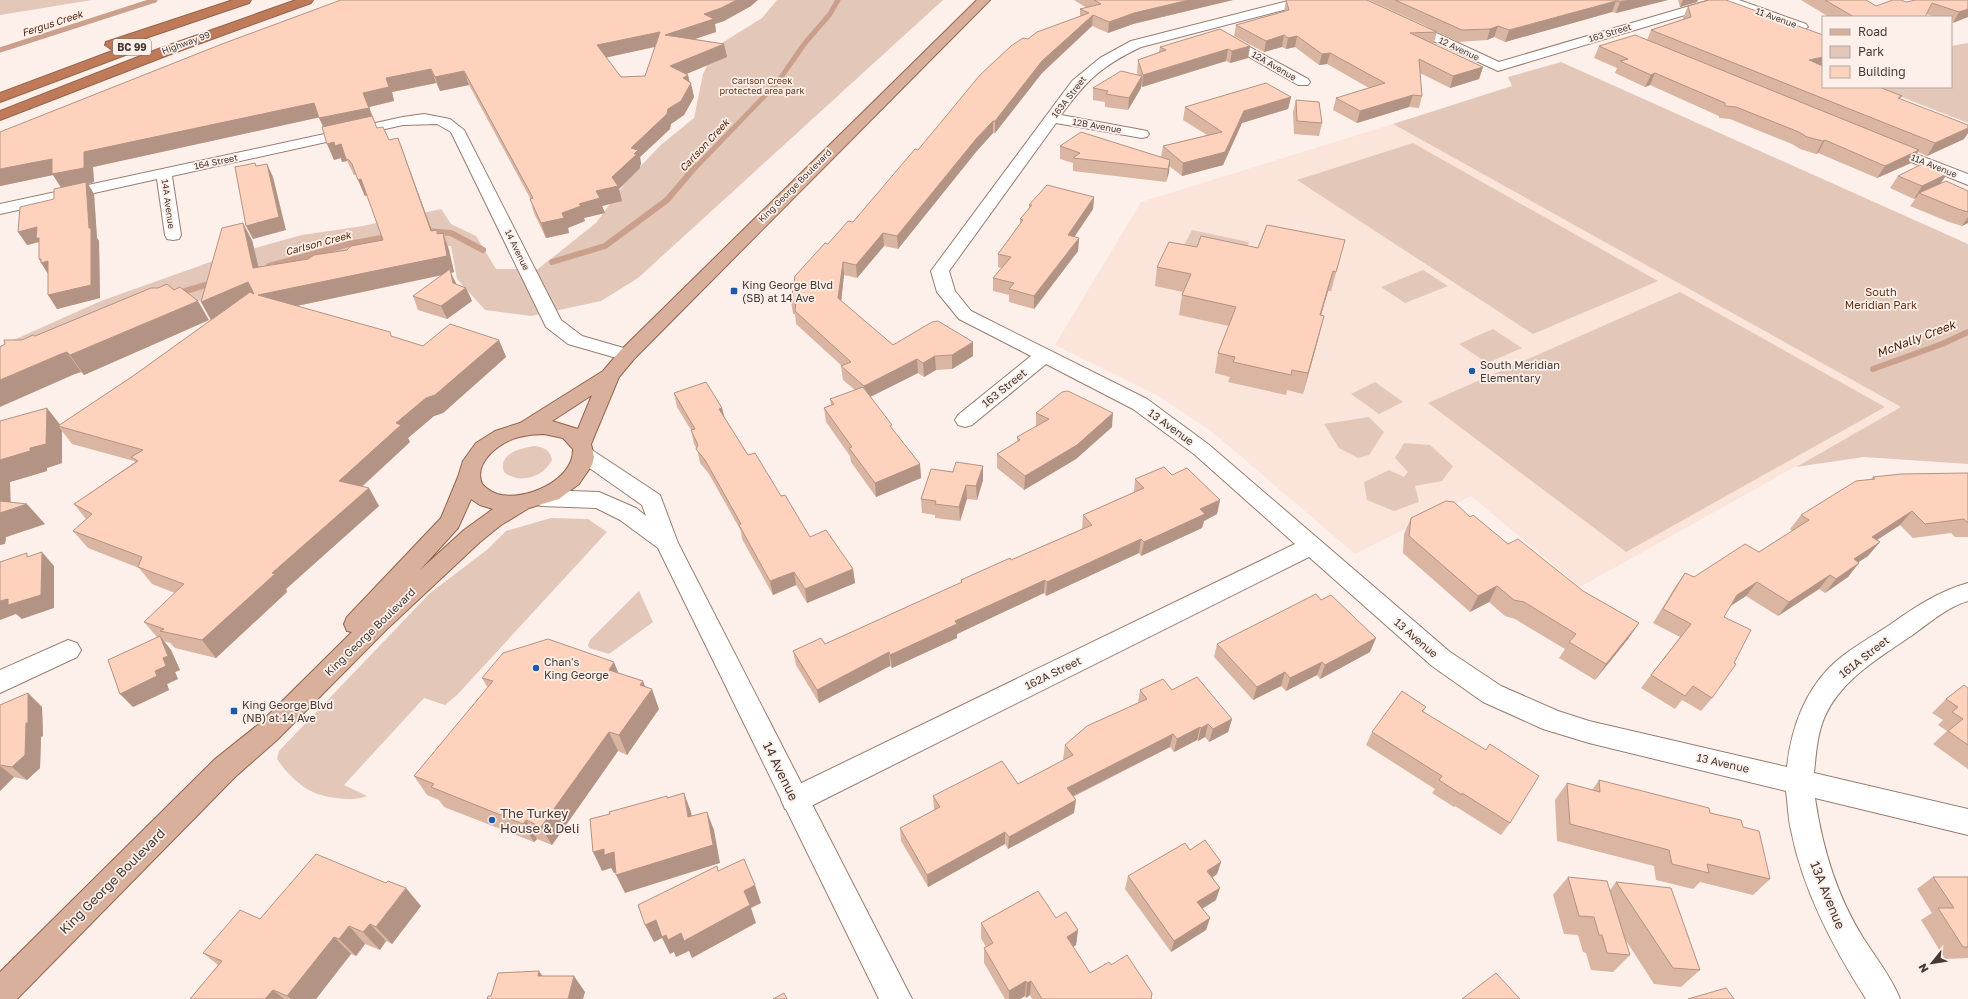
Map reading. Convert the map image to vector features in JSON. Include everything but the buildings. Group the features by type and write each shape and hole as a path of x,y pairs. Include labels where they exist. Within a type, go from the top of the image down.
{"highway":[{"path":"28,74 244,0"},
{"name":"Highway 99","path":"0,116 166,50 306,0"},
{"name":"Highway 99","path":"0,98 97,60 259,2"},
{"path":"0,122 166,50"}],"main road":[{"name":"King George Boulevard","path":"527,428 610,375 627,355 984,0"},
{"name":"King George Boulevard","path":"583,449 610,375"},
{"path":"544,427 560,429 573,435 583,449 581,468 572,479 559,489 532,500 502,503 485,499 474,490 468,479 470,466 478,454 491,442 502,436 527,428 544,427"},
{"name":"King George Boulevard","path":"225,768 257,728 369,611 450,522 468,479"},
{"name":"King George Boulevard","path":"0,994 225,768 268,732 378,622 472,536 493,519 532,500"}],"street":[{"name":"163A Street","path":"946,292 940,271 1081,79 1091,69 1111,55 1136,44 1306,0"},
{"name":"12 Avenue","path":"1355,0 1498,67"},
{"name":"163 Street","path":"1498,67 1723,0"},
{"name":"11 Avenue","path":"1728,0 1802,27"},
{"name":"12A Avenue","path":"1204,26 1303,82"},
{"path":"1611,33 1632,42"},
{"name":"12B Avenue","path":"1052,118 1142,134"},
{"name":"14 Avenue","path":"432,119 452,124 457,130 553,323 575,340 627,355"},
{"name":"164 Street","path":"0,209 403,121 432,119"},
{"name":"11A Avenue","path":"1873,141 1968,180"},
{"name":"14A Avenue","path":"164,173 173,235"},
{"name":"13 Avenue","path":"946,292 965,315 1140,404 1175,428 1441,659 1492,694 1552,721 1589,732 1968,822"},
{"name":"163 Street","path":"965,420 1043,356"},
{"name":"14 Avenue","path":"583,449 652,501 667,543 896,999"},
{"name":"14 Avenue","path":"532,500 599,500 628,514 667,543"},
{"name":"162A Street","path":"795,800 1310,546"},
{"name":"161A Street","path":"1799,782 1802,744 1813,712 1838,676 1858,659 1931,609 1957,595 1968,592"},
{"path":"0,682 68,650"},
{"name":"13A Avenue","path":"1799,782 1805,830 1821,885 1850,946 1884,999"}],"shaded area":[{"name":"South Meridian Elementary","path":"1393,124 1902,407 1580,587 1471,496 1355,554 1211,431 1160,397 1055,345 1141,202"}],"green space":[{"path":"0,0 92,0 0,15"},
{"name":"Carlson Creek protected area park","path":"777,0 943,0 638,278 601,301 531,316 485,310 457,279 451,246 407,250 257,280 0,374 0,346 101,301 230,255 302,235 363,226 441,209 451,224 476,236 496,269 538,269 596,223 628,179 662,144 694,118 703,74 717,46 762,18"},
{"path":"1968,43 1968,123 1879,88 1952,88 1952,46"},
{"name":"South Meridian Park","path":"1561,62 1968,244 1968,464 1864,457 1796,467 1901,407 1393,124 1512,86 1508,77"},
{"path":"1413,143 1658,281 1533,334 1297,180"},
{"path":"1192,230 1249,242 1241,261 1182,249"},
{"path":"1423,270 1448,286 1405,303 1381,287"},
{"path":"1680,292 1885,407 1626,552 1428,403"},
{"path":"1493,329 1522,348 1487,363 1459,344"},
{"path":"1375,382 1403,402 1379,414 1351,394"},
{"path":"1369,417 1384,432 1369,455 1358,458 1339,448 1324,424"},
{"path":"1404,443 1430,445 1453,466 1442,481 1415,486 1419,502 1394,511 1367,500 1364,482 1389,470 1404,477 1408,472 1395,458"},
{"path":"536,446 547,450 552,460 543,471 537,475 524,478 510,476 504,472 504,460 507,456 518,450"},
{"path":"551,518 588,519 607,532 457,695 445,705 424,698 344,785 367,796 348,799 325,796 308,790 293,778 277,759 279,751 430,593 488,549 506,531"},
{"path":"639,591 653,622 609,654 589,648 588,645 590,640"}],"waterway":[{"name":"Fergus Creek","path":"0,50 155,0"},
{"name":"Carlson Creek","path":"696,167 777,83 805,43 830,14 838,0"},
{"name":"Carlson Creek","path":"552,262 605,246 667,200 696,166"},
{"name":"Carlson Creek","path":"427,231 451,233 483,250"},
{"name":"Carlson Creek","path":"269,266 349,244 392,236"},
{"name":"Carlson Creek","path":"175,294 216,282"},
{"name":"McNally Creek","path":"1873,369 1942,344 1968,332"}],"place":[{"name":"King George Blvd (SB) at 14 Ave","path":"734,291"},
{"name":"South Meridian Elementary","path":"1472,371"},
{"name":"Chan's King George","path":"536,668"},
{"name":"King George Blvd (NB) at 14 Ave","path":"234,711"},
{"name":"The Turkey House & Deli","path":"492,820"}]}
